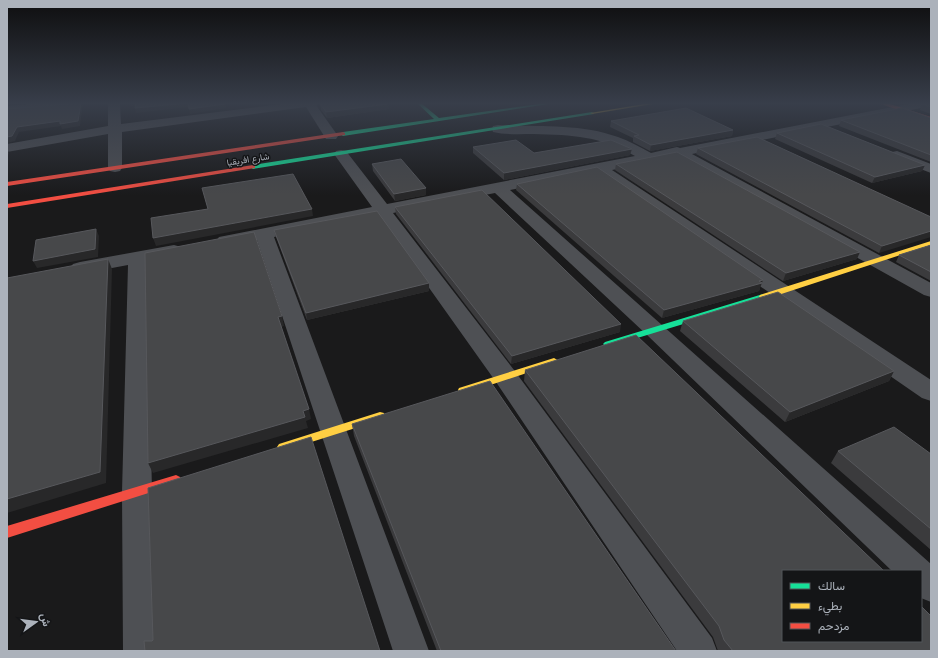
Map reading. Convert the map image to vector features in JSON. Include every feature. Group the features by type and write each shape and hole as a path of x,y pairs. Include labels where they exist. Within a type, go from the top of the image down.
{"street":[{"path":"7,148 89,134"},
{"path":"115,168 116,134"},
{"path":"329,134 505,376 699,651"},
{"name":"شارع افريقيا","path":"7,206 86,194 336,145 382,134"},
{"name":"شارع افريقيا","path":"7,184 115,168 450,134"},
{"path":"581,134 598,136 618,142 646,157"},
{"path":"212,243 767,134"},
{"path":"755,136 776,146"},
{"path":"882,149 931,169"},
{"path":"677,151 931,291"},
{"path":"598,167 780,292 931,392"},
{"path":"86,194 62,194 58,191 58,186 71,178 96,171"},
{"path":"498,187 914,570"},
{"path":"264,233 411,651"},
{"path":"602,346 780,292 931,243"},
{"path":"69,270 190,248"},
{"path":"138,258 137,492 141,651"},
{"path":"453,393 565,357"},
{"path":"273,450 386,414"},
{"path":"7,532 182,478"},
{"path":"922,577 931,586"}],"building":[{"path":"7,134 13,134 12,136 7,137"},
{"path":"636,134 713,134 651,145 634,136 639,135"},
{"path":"779,134 846,134 925,165 875,177"},
{"path":"876,134 931,134 931,155"},
{"path":"757,137 931,217 931,231 882,246 698,148"},
{"path":"516,140 534,153 611,140 632,149 504,173 473,147"},
{"path":"677,152 860,252 786,273 616,164"},
{"path":"401,159 426,188 394,194 372,164"},
{"path":"597,167 763,280 759,281 762,283 664,310 517,184"},
{"path":"293,174 312,209 153,238 151,218 208,209 202,188"},
{"path":"482,190 621,324 512,356 395,207"},
{"path":"377,211 429,283 306,313 274,230"},
{"path":"96,229 95,249 33,261 36,240"},
{"path":"254,232 282,316 278,317 309,409 303,411 305,417 148,463 145,253"},
{"path":"931,245 931,272 899,255"},
{"path":"108,259 100,472 7,499 7,278"},
{"path":"778,292 894,371 790,412 683,321"},
{"path":"636,335 883,570 782,570 782,642 922,642 922,607 931,616 931,651 733,651 724,640 719,626 525,370"},
{"path":"490,381 676,651 441,651 352,424"},
{"path":"894,427 931,454 931,529 838,451"},
{"path":"311,437 380,651 145,651 144,641 153,640 148,488"}],"traffic: fast":[{"path":"253,167 462,134"},
{"path":"608,344 763,297"}],"traffic: slow":[{"path":"763,297 931,243"},
{"path":"463,390 554,361"},
{"path":"283,447 380,416"}],"traffic: jam":[{"path":"7,184 343,134"},
{"path":"7,206 253,167"},
{"path":"7,532 176,480"}]}
